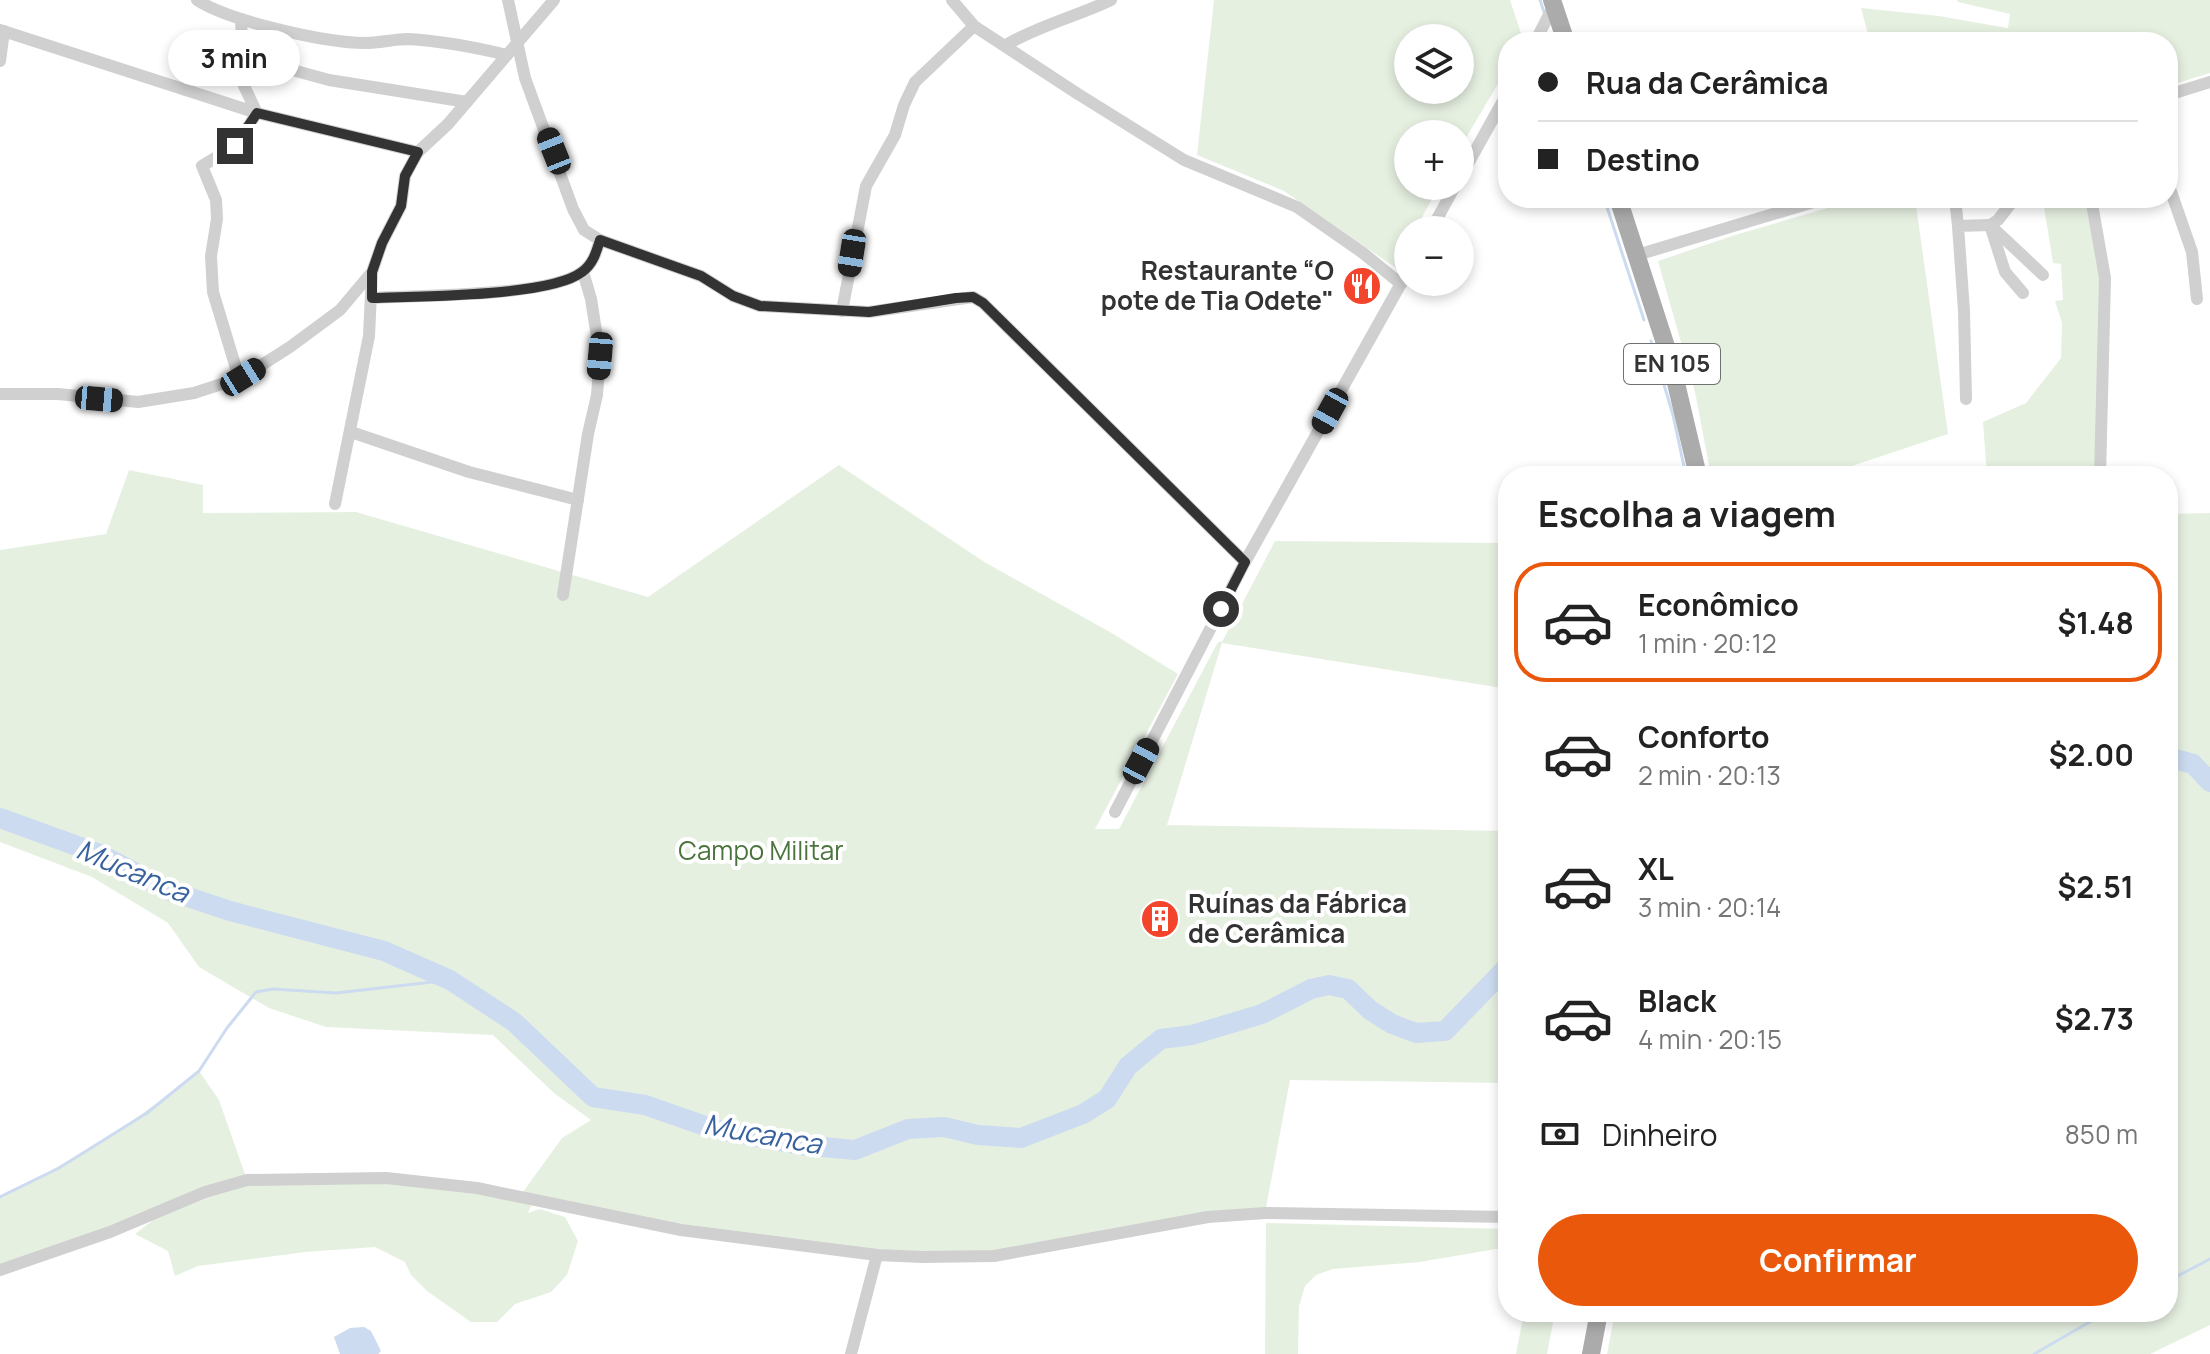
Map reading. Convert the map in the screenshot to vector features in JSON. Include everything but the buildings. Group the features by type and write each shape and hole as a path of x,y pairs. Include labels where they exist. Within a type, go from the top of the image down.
{"main road":[{"path":"1553,2 1563,32"},
{"name":"EN 105","path":"1621,208 1671,362 1696,466"},
{"path":"1591,1354 1597,1322"}],"street":[{"path":"197,0 241,19 309,35 365,43 405,39 465,45 507,55"},
{"path":"508,0 525,78 573,209 584,230 600,240 701,276 733,296 760,306 869,312 973,297 983,303 1245,562"},
{"path":"335,504 369,336 372,272 382,243 401,206 405,176 418,152 448,124 554,0"},
{"path":"952,0 974,26 1078,94 1184,160 1297,207 1394,278"},
{"path":"1006,45 1051,21 1077,16 1111,0"},
{"path":"1540,32 1553,2"},
{"path":"241,19 244,86 257,113"},
{"path":"842,311 866,186 895,135 915,82 974,26"},
{"path":"0,61 2,30 257,113 418,152"},
{"path":"241,56 329,80 467,102"},
{"path":"2178,92 2210,82"},
{"path":"1474,153 1498,110"},
{"path":"239,378 213,292 211,256 217,219 216,200 202,166 235,146 257,113"},
{"path":"1637,255 1794,208"},
{"path":"1956,208 1964,297 1966,399"},
{"path":"1958,226 1990,225 2007,208"},
{"path":"2093,208 2105,278 2100,466"},
{"path":"2177,208 2192,252 2197,299"},
{"path":"1990,225 2043,275"},
{"path":"1990,225 2005,272 2023,293"},
{"path":"372,298 513,290 563,282 583,272 595,258 600,240"},
{"path":"0,394 58,394 138,402 194,393 239,378 290,347 340,310 372,272"},
{"path":"563,595 597,395 600,356 591,299 583,272"},
{"path":"1115,812 1245,562 1394,296"},
{"path":"351,432 469,472 578,500"},
{"path":"0,1270 110,1232 205,1192 247,1180 308,1177 386,1178 477,1188 681,1230 877,1255 994,1256 1208,1217 1265,1213 1498,1217"},
{"path":"851,1354 877,1255"}],"green space":[{"path":"1214,0 1510,0 1521,32 1498,32 1498,84 1474,124 1474,120 1394,120 1394,200 1431,200 1423,216 1394,216 1394,267 1284,191 1197,155"},
{"path":"2210,0 2210,73 2178,83 2178,32 1867,32 1861,8 1939,16 2008,28 2010,14 1958,2"},
{"path":"1828,208 1916,208 1948,434 1852,466 1709,466 1695,392 1658,261"},
{"path":"2044,208 2093,208 2105,278 2100,466 1986,466 1983,422 2026,403 2061,358 2062,323 2055,301 2063,300 2061,264 2053,263"},
{"name":"Campo Militar","path":"839,465 986,563 1178,674 1095,829 1119,829 1275,541 1498,543 1498,687 1222,643 1167,825 1498,831 1498,1083 1290,1080 1265,1213 994,1256 922,1257 753,1240 534,1199 528,1213 540,1209 565,1217 578,1241 567,1275 551,1292 515,1304 497,1322 471,1322 427,1291 411,1275 405,1262 375,1247 305,1252 198,1266 175,1276 168,1251 135,1234 161,1214 0,1270 0,1197 103,1140 199,1071 219,1100 247,1180 386,1178 520,1196 562,1138 591,1120 554,1093 493,1035 326,1027 269,1008 199,967 168,923 92,877 0,842 0,550 106,534 129,470 203,485 203,513 356,512 648,597"},
{"path":"2210,513 2210,1325 2150,1354 1607,1354 1613,1322 2178,1322 2178,514"},
{"path":"1266,1223 1498,1229 1498,1249 1420,1262 1333,1269 1316,1275 1305,1286 1299,1306 1298,1354 1265,1354"},
{"path":"1522,1322 1553,1322 1547,1354 1516,1354"}],"water":[{"path":"364,1327 371,1331 381,1351 378,1354 340,1354 334,1337 350,1328"}],"waterway":[{"path":"1540,0 1544,12"},
{"path":"1607,208 1644,320"},
{"path":"1651,341 1673,415 1684,466"},
{"name":"Mucanca","path":"2178,760 2193,764 2210,782"},
{"name":"Mucanca","path":"0,818 102,855 170,891 230,911 384,951 450,980 514,1022 593,1097 645,1105 711,1128 800,1145 855,1150 908,1129 944,1127 978,1135 1021,1138 1083,1114 1107,1099 1128,1066 1161,1039 1192,1035 1262,1014 1311,989 1329,985 1348,989 1370,1010 1392,1024 1416,1033 1445,1031 1498,976"},
{"path":"0,1197 59,1168 147,1113 199,1071 227,1028 256,992 273,989 336,993 450,980"},
{"path":"2178,1276 2210,1259"},
{"path":"2034,1354 2090,1322"}],"place":[{"name":"Restaurante “O pote de Tia Odete\"","path":"1362,286"},
{"name":"Ruínas da Fábrica de Cerâmica","path":"1160,919"}],"route":[{"path":"235,146 257,113 418,152 405,176 401,206 382,243 372,272 372,298 513,290 563,282 583,272 595,258 600,240 701,276 733,296 760,306 869,312 973,297 983,303 1245,562 1221,609"}]}
